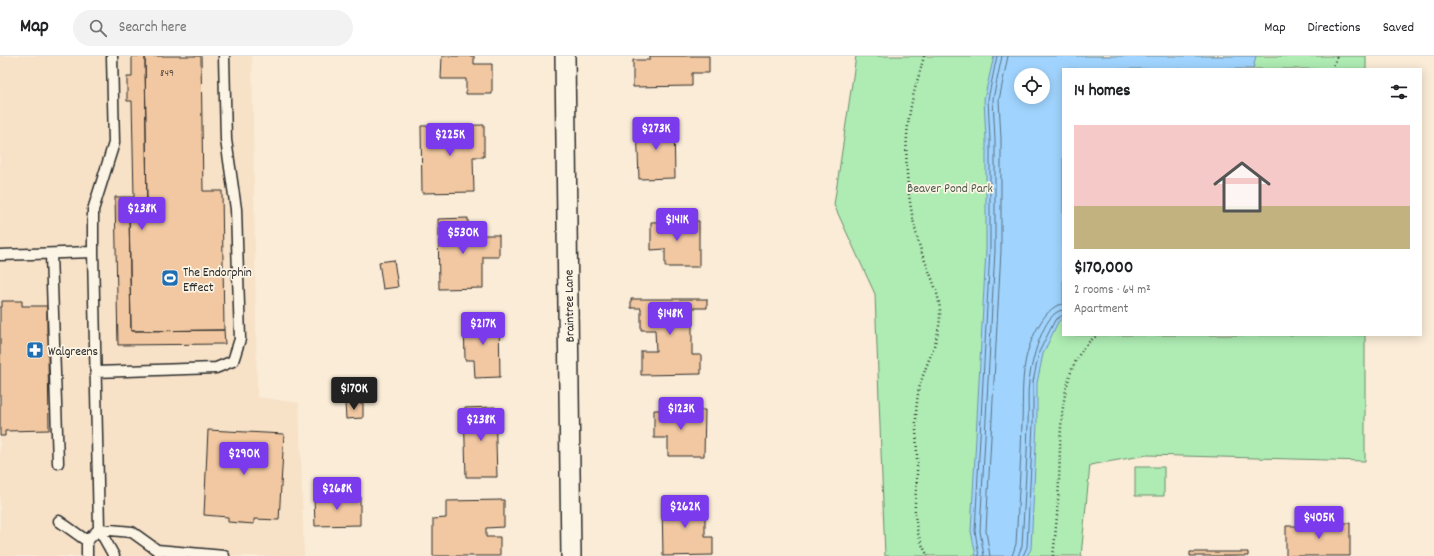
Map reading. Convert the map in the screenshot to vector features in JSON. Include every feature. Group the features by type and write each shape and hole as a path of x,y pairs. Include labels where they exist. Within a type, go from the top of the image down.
{"street":[{"name":"Braintree Lane","path":"565,56 571,556"}],"lane":[{"path":"112,56 114,143 93,210 93,252 99,529 114,556"},
{"path":"96,372 216,368 233,361 240,339 236,209 226,140 224,56"},
{"path":"0,255 93,252"},
{"path":"51,254 58,463"},
{"path":"59,521 87,541"},
{"path":"87,556 87,541 99,529"},
{"path":"99,529 132,532 157,550 224,556"}],"path":[{"path":"924,56 910,105 907,132 907,163 910,202 919,244 939,301 940,316 938,337 920,388 916,410 918,474 915,496 915,522 923,548 928,556"},
{"path":"1332,68 1337,56"},
{"path":"1053,556 1059,480 1060,416 1076,358 1096,336"}],"shaded area":[{"path":"0,56 252,56 257,397 299,403 304,556 0,556"}],"green space":[{"name":"Beaver Pond Park","path":"856,56 1366,56 1366,68 1062,68 1062,336 1365,336 1365,461 1147,455 1090,465 1081,556 885,556 875,294 834,205"},
{"path":"1135,467 1164,467 1164,496 1135,496"}],"water":[{"path":"994,56 1256,56 1253,68 1062,68 1062,319 1058,322 1043,354 1037,383 1037,423 1031,549 1027,556 976,556 971,531 986,250 986,140 984,99"}],"building":[{"path":"132,56 145,56 147,209 129,210 131,331 224,330 225,344 118,345 115,197 134,197 132,101 127,101 127,77 132,77"},
{"path":"145,56 201,56 203,191 222,191 224,330 131,331 129,210 147,209"},
{"path":"442,56 474,56 474,64 492,64 492,94 466,94 466,79 441,79"},
{"path":"650,56 709,56 709,73 692,73 692,86 633,87 633,60 650,60"},
{"path":"674,124 675,178 639,179 637,125"},
{"path":"484,125 484,157 473,157 474,192 422,193 421,126"},
{"path":"468,218 468,235 499,235 499,257 483,257 483,288 439,289 438,219"},
{"path":"699,221 699,267 665,267 665,249 651,250 651,222"},
{"path":"394,260 398,287 383,289 379,262"},
{"path":"631,299 707,299 707,308 692,308 692,355 701,355 701,374 641,375 641,351 656,351 655,330 641,330 641,308 631,308"},
{"name":"Walgreens","path":"2,301 22,301 22,306 47,306 47,334 53,334 53,355 48,355 49,430 5,431 5,436 0,436 0,307 2,307"},
{"path":"499,318 500,377 475,378 474,360 465,360 464,319"},
{"path":"345,403 363,403 363,418 346,419"},
{"path":"495,407 497,477 466,477 464,408"},
{"path":"654,410 705,410 704,456 668,456 668,438 654,438"},
{"path":"208,430 284,434 279,520 254,519 254,524 228,522 228,517 204,515"},
{"path":"360,496 360,525 315,526 314,497"},
{"path":"504,500 504,527 486,528 486,537 500,537 500,556 433,556 433,519 446,518 446,501"},
{"path":"705,501 705,537 713,537 713,555 663,556 662,502"},
{"path":"1322,523 1350,523 1350,556 1286,556 1286,526 1322,526"},
{"path":"1190,552 1248,552 1248,556 1190,556"}],"place":[{"name":"The Endorphin Effect","path":"170,278"},
{"name":"Walgreens","path":"35,350"}]}
